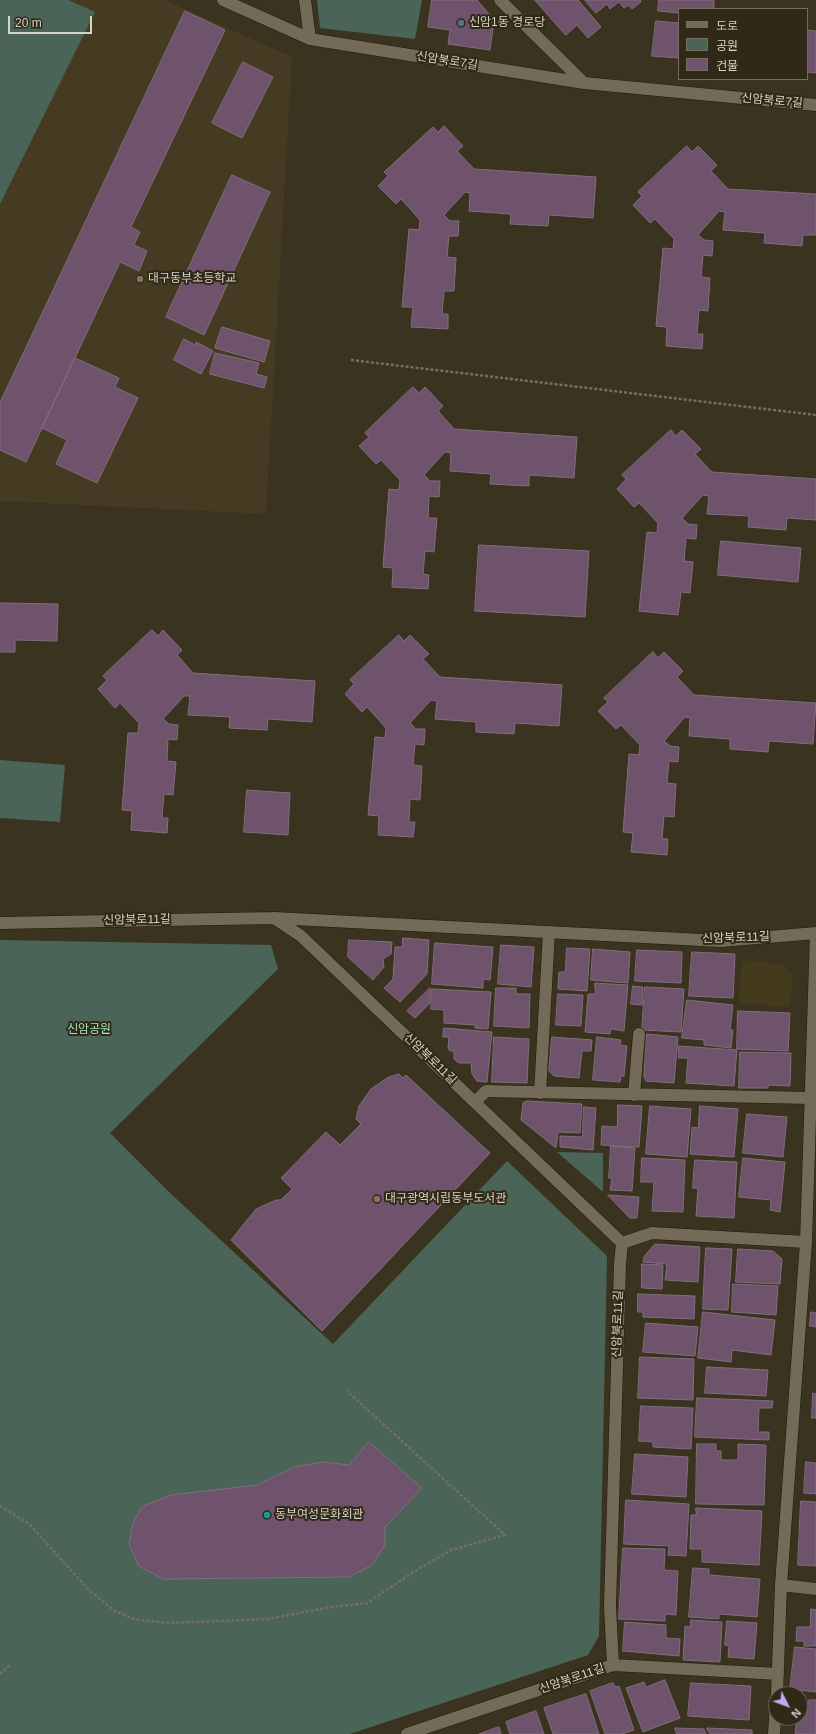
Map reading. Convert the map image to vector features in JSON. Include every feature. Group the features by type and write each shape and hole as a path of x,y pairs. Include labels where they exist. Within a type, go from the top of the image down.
{"street":[{"name":"신암북로7길","path":"223,0 310,40 584,83 816,105"},
{"path":"305,0 310,40"},
{"path":"500,0 584,83"},
{"name":"신암북로11길","path":"0,923 274,918 721,941 816,933 806,1242 781,1586 777,1686"},
{"name":"신암북로11길","path":"274,918 301,936 622,1243 610,1606 613,1665 407,1734"},
{"path":"540,1093 549,932"},
{"path":"634,1095 639,1034"},
{"path":"475,1102 486,1091 810,1098"},
{"path":"622,1243 652,1233 806,1242"},
{"path":"781,1586 816,1589"},
{"path":"613,1665 778,1674"}],"path":[{"path":"351,360 816,415"},
{"path":"0,1506 29,1524 90,1591 115,1611 134,1619 168,1623 268,1619 325,1608 367,1603 412,1573 451,1550 504,1535 346,1392"},
{"path":"0,1674 11,1664"}],"shaded area":[{"name":"대구동부초등학교","path":"0,0 165,0 292,57 266,514 0,501"}],"green space":[{"path":"0,0 68,0 95,12 0,204"},
{"path":"317,0 422,0 415,39 320,28"},
{"path":"0,760 65,765 60,822 0,818"},
{"name":"신암공원","path":"0,940 271,945 278,969 110,1133 170,1193 333,1344 507,1161 607,1256 599,1636 588,1655 350,1734 0,1734"},
{"path":"557,1152 603,1153 603,1192"}],"sand":[{"path":"742,960 781,964 793,975 790,1007 738,1003"}],"building":[{"name":"신암1동 경로당","path":"432,0 477,0 494,20 490,50 448,44 450,30 428,27"},
{"path":"535,0 578,0 601,27 588,38 577,25 566,35"},
{"path":"585,0 640,0 641,2 632,9 629,5 624,8 619,2 610,9 607,4 596,13"},
{"path":"659,0 714,0 714,8 678,8 678,13 658,11"},
{"path":"185,11 225,30 131,227 140,232 134,245 147,251 139,271 120,262 26,462 0,450 0,403"},
{"path":"656,21 678,23 678,58 652,56"},
{"path":"808,30 816,31 816,73 808,72"},
{"path":"243,62 273,77 242,138 212,123"},
{"path":"444,126 463,146 457,151 474,169 596,177 593,218 549,215 548,226 510,224 511,214 469,211 470,193 465,192 444,215 450,221 459,221 458,236 449,236 447,257 456,258 454,291 444,291 442,314 448,314 448,329 411,327 413,307 402,307 409,229 419,230 420,220 401,199 396,204 378,186 388,176 384,172 433,127 438,132"},
{"path":"687,146 692,152 698,146 717,165 711,171 728,189 816,194 816,235 803,235 802,246 764,243 765,233 723,230 725,212 719,211 698,235 704,240 713,241 712,256 703,255 701,277 710,278 708,311 699,310 697,334 703,334 702,349 666,346 667,327 656,326 663,248 673,249 674,239 655,219 650,223 633,205 642,196 638,192"},
{"path":"232,175 270,192 204,335 166,317"},
{"path":"222,327 270,341 264,362 215,348"},
{"path":"184,339 195,345 196,342 213,351 201,374 174,360"},
{"path":"215,353 259,363 256,374 267,377 264,388 210,374"},
{"path":"75,358 119,378 115,387 138,398 97,483 56,464 67,440 42,428"},
{"path":"413,387 419,393 425,387 443,406 438,411 454,429 577,437 574,478 529,475 529,486 490,484 491,474 450,471 451,453 445,452 424,475 430,481 440,481 439,497 429,496 428,518 437,518 434,552 425,551 423,574 429,575 428,589 392,587 393,568 383,567 389,489 399,490 400,480 381,460 376,464 359,446 369,437 365,433"},
{"path":"671,430 676,436 682,430 701,449 695,454 712,472 816,479 816,520 787,518 786,530 748,527 749,516 707,514 709,496 703,495 682,518 688,524 697,525 696,539 686,538 684,561 693,562 690,593 681,592 678,615 639,611 647,532 657,533 658,523 639,503 634,507 617,489 626,479 622,475"},
{"path":"721,541 801,548 798,582 718,575"},
{"path":"479,545 589,551 585,617 475,611"},
{"path":"0,603 58,604 57,641 15,640 15,652 0,652"},
{"path":"152,630 158,636 163,630 182,650 177,655 193,673 315,681 312,722 268,719 267,730 229,728 230,717 188,715 190,696 184,696 163,719 169,724 178,725 177,740 168,739 167,761 176,762 173,795 164,794 162,818 168,818 167,833 131,830 132,811 122,810 128,733 138,733 139,723 120,703 115,708 98,689 107,680 103,676"},
{"path":"399,635 404,641 410,635 429,654 423,659 440,677 562,685 559,726 515,723 514,734 476,732 476,722 435,719 437,701 431,700 410,723 416,729 425,729 424,745 415,744 413,765 422,766 420,800 410,799 409,822 415,822 413,837 378,835 379,816 368,815 375,737 385,738 386,728 367,707 362,712 345,694 354,684 350,680"},
{"path":"653,652 658,658 664,652 683,671 677,677 694,695 816,703 813,744 769,741 768,752 730,749 730,739 689,736 690,718 685,717 664,741 670,746 679,747 678,762 669,761 667,783 676,784 674,817 664,816 662,839 668,839 667,855 631,852 633,833 623,832 629,754 639,755 640,745 621,725 616,729 598,711 608,702 604,698"},
{"path":"247,790 290,793 288,835 244,832"},
{"path":"403,938 429,940 427,974 400,1002 384,988 393,979 395,947 402,947"},
{"path":"349,940 392,942 391,954 383,959 384,967 373,980 348,957"},
{"path":"435,943 493,947 490,980 483,979 483,988 432,984"},
{"path":"501,945 534,947 531,987 498,984"},
{"path":"567,948 590,949 587,991 558,989 559,972 565,972"},
{"path":"593,949 630,952 628,983 591,980"},
{"path":"637,950 682,952 681,983 635,981"},
{"path":"692,952 735,954 733,998 689,996"},
{"path":"595,983 628,985 624,1031 611,1029 610,1034 585,1032 588,994 595,994"},
{"path":"633,986 643,987 642,1005 631,1004"},
{"path":"645,987 684,989 681,1032 642,1030"},
{"path":"430,988 430,1003 415,1018 407,1011"},
{"path":"496,988 516,988 516,994 530,994 529,1028 494,1026"},
{"path":"432,989 491,992 488,1029 475,1028 475,1025 444,1023 444,1010 431,1009"},
{"path":"558,994 583,995 581,1026 556,1025"},
{"path":"687,1000 733,1005 730,1030 733,1030 731,1048 704,1045 704,1040 682,1038"},
{"path":"738,1011 790,1013 788,1051 737,1049"},
{"path":"444,1028 492,1032 487,1082 477,1081 472,1074 471,1063 459,1063 454,1059 454,1051 450,1051 448,1048 449,1037 443,1037"},
{"path":"647,1034 678,1037 674,1083 646,1081 644,1077"},
{"path":"494,1037 529,1039 527,1083 492,1082"},
{"path":"552,1037 592,1040 591,1051 582,1051 579,1078 554,1076 549,1071"},
{"path":"597,1037 621,1040 620,1045 627,1046 624,1076 621,1076 620,1082 593,1080"},
{"path":"679,1046 737,1050 734,1086 686,1083 688,1058 679,1058"},
{"path":"740,1052 791,1053 790,1086 768,1085 768,1088 739,1088"},
{"path":"399,1074 403,1078 406,1075 490,1153 322,1331 231,1240 256,1209 276,1200 281,1200 292,1189 281,1178 326,1132 340,1145 361,1124 356,1119 359,1106 371,1089 387,1078"},
{"path":"527,1101 582,1104 580,1133 558,1132 556,1148 521,1120 523,1103"},
{"path":"618,1105 642,1106 639,1147 601,1145 602,1126 617,1127"},
{"path":"650,1106 691,1109 687,1157 646,1154"},
{"path":"700,1106 738,1109 734,1157 690,1154 692,1127 698,1128"},
{"path":"584,1107 596,1108 593,1150 560,1147 560,1136 582,1137"},
{"path":"747,1114 787,1117 783,1157 743,1153"},
{"path":"611,1146 635,1148 632,1191 610,1190 612,1178 609,1178"},
{"path":"642,1158 685,1160 683,1212 652,1211 654,1182 641,1182"},
{"path":"743,1158 785,1162 780,1212 770,1210 771,1200 739,1197"},
{"path":"695,1160 737,1162 734,1218 696,1216 698,1188 693,1188"},
{"path":"608,1195 639,1197 637,1218 630,1218"},
{"path":"655,1244 700,1247 698,1282 665,1280 667,1264 643,1262 644,1257"},
{"path":"706,1248 732,1249 728,1310 703,1309"},
{"path":"738,1249 773,1251 782,1259 780,1284 736,1282"},
{"path":"642,1264 663,1265 662,1289 642,1288"},
{"path":"733,1284 778,1286 776,1315 732,1312"},
{"path":"638,1294 695,1296 694,1319 643,1317 643,1312 638,1312"},
{"path":"703,1312 775,1320 771,1355 732,1350 731,1362 698,1358"},
{"path":"811,1312 816,1313 816,1327 810,1326"},
{"path":"646,1323 698,1327 695,1356 643,1352"},
{"path":"640,1357 694,1359 693,1400 638,1398"},
{"path":"707,1367 768,1370 766,1396 705,1393"},
{"path":"813,1393 816,1394 816,1418 812,1418"},
{"path":"697,1398 773,1401 772,1408 759,1408 758,1432 769,1432 769,1440 695,1437"},
{"path":"641,1406 693,1408 691,1449 653,1447 653,1442 639,1441"},
{"name":"동부여성문화회관","path":"369,1442 422,1488 385,1527 385,1545 372,1565 349,1577 163,1579 139,1566 129,1544 133,1523 142,1507 171,1495 257,1485 294,1467 323,1462 349,1465"},
{"path":"697,1444 716,1444 716,1451 721,1451 721,1460 738,1460 738,1444 766,1445 764,1505 696,1504"},
{"path":"635,1454 688,1457 686,1497 632,1494"},
{"path":"806,1462 816,1463 816,1494 804,1493"},
{"path":"626,1500 689,1504 686,1556 668,1555 669,1546 624,1544"},
{"path":"801,1501 816,1502 816,1566 798,1565"},
{"path":"696,1508 762,1511 759,1565 702,1562 702,1549 690,1549 691,1515 696,1515"},
{"path":"623,1548 665,1549 664,1570 678,1571 676,1615 665,1614 665,1621 619,1619"},
{"path":"693,1568 709,1569 709,1575 760,1579 757,1617 719,1614 719,1619 689,1617"},
{"path":"811,1609 816,1610 816,1646 804,1646 804,1641 796,1641 797,1627 810,1627"},
{"path":"691,1620 722,1622 720,1662 683,1660 685,1626 690,1627"},
{"path":"727,1621 757,1623 754,1659 728,1657 729,1646 725,1645"},
{"path":"625,1622 666,1625 666,1638 680,1639 679,1656 623,1651"},
{"path":"795,1647 816,1649 816,1692 808,1691 808,1686 790,1686"},
{"path":"665,1680 680,1718 643,1732 626,1688 644,1682 646,1687"},
{"path":"613,1683 615,1687 619,1686 634,1730 622,1734 605,1734 590,1691"},
{"path":"691,1683 751,1686 749,1720 688,1716"},
{"path":"586,1694 599,1734 553,1734 544,1708"},
{"path":"809,1700 816,1700 816,1734 795,1734 796,1726 808,1726"},
{"path":"536,1711 544,1734 510,1734 506,1722"},
{"path":"499,1727 501,1734 479,1734"},
{"path":"675,1728 704,1729 706,1734 677,1734"},
{"path":"707,1728 752,1730 752,1734 710,1734"}],"place":[{"name":"신암1동 경로당","path":"461,23"},
{"name":"대구동부초등학교","path":"140,279"},
{"name":"대구광역시립동부도서관","path":"377,1199"},
{"name":"동부여성문화회관","path":"267,1515"}]}
